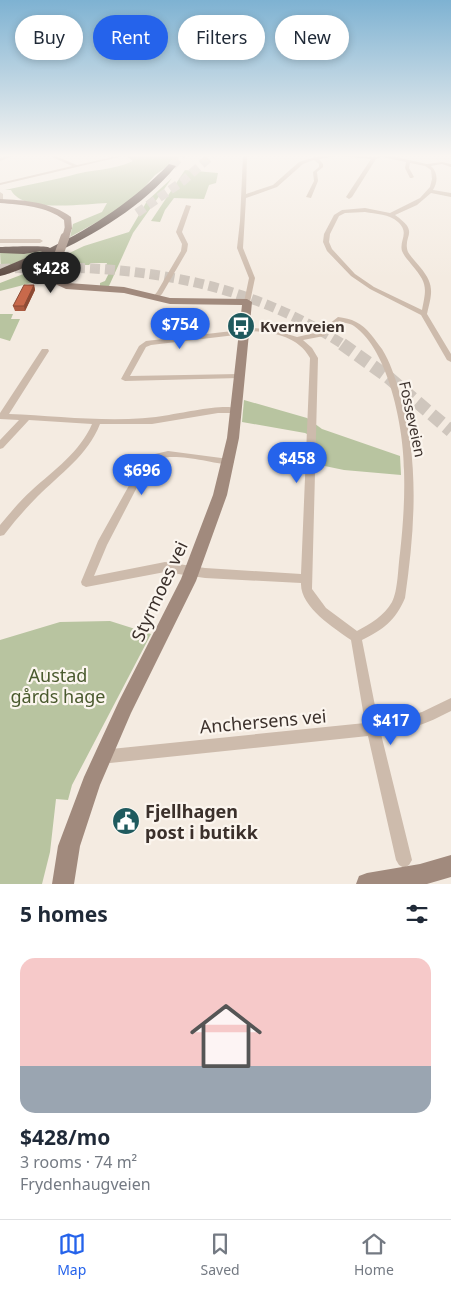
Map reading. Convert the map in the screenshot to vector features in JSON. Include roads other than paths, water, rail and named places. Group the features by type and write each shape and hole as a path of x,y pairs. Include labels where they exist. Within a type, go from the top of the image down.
{"highway":[{"path":"0,273 69,243 133,204 142,196"},
{"path":"0,278 74,246 136,212"},
{"path":"0,250 29,251 69,243"}],"main road":[{"path":"0,201 26,204 59,212 68,219 68,229 53,271 53,279 60,285 137,292 170,301 248,302"},
{"name":"Styrmoes vei","path":"63,884 74,830 104,754 192,571 211,525 229,462 248,302"},
{"path":"367,884 396,882 451,866"}],"street":[{"path":"391,215 427,196"},
{"path":"243,197 240,248 252,278 248,302"},
{"path":"154,298 160,293 184,251 185,244 179,232 188,206"},
{"path":"424,314 429,292 426,278 406,254 404,247 407,233 406,228 391,215 365,210 344,211 337,215 327,234 326,242 329,250 339,263 353,276 372,288 424,314 451,360"},
{"path":"0,241 40,241"},
{"name":"Fosseveien","path":"296,339 321,334 338,319 346,318 360,326 380,351 395,390 402,420 409,469 399,598 395,610 386,620 356,637"},
{"path":"239,376 124,379 144,346 149,343 244,330 268,330 296,339 310,350 314,358 306,590 314,605 324,616 356,637 373,730 404,860"},
{"path":"45,351 2,416 65,420 152,421 218,410 236,410"},
{"path":"0,446 26,418"},
{"path":"0,532 32,496 83,447 93,434 97,421"},
{"path":"229,462 172,455 161,455 153,458 144,466 102,544 86,582 165,568 305,579"},
{"name":"Anchersens vei","path":"104,754 110,756 183,747 373,730 397,726 424,718 451,704"}],"tunnel":[{"path":"137,213 161,196"},
{"path":"0,269 90,268 178,279 222,289 264,303 305,322 344,345"},
{"path":"342,344 388,377 451,431"}],"place":[{"name":"Kvernveien","path":"241,326"},
{"name":"Fjellhagen post i butikk","path":"126,821"}],"park label":[{"name":"Austad gårds hage","path":"58,685"}]}
